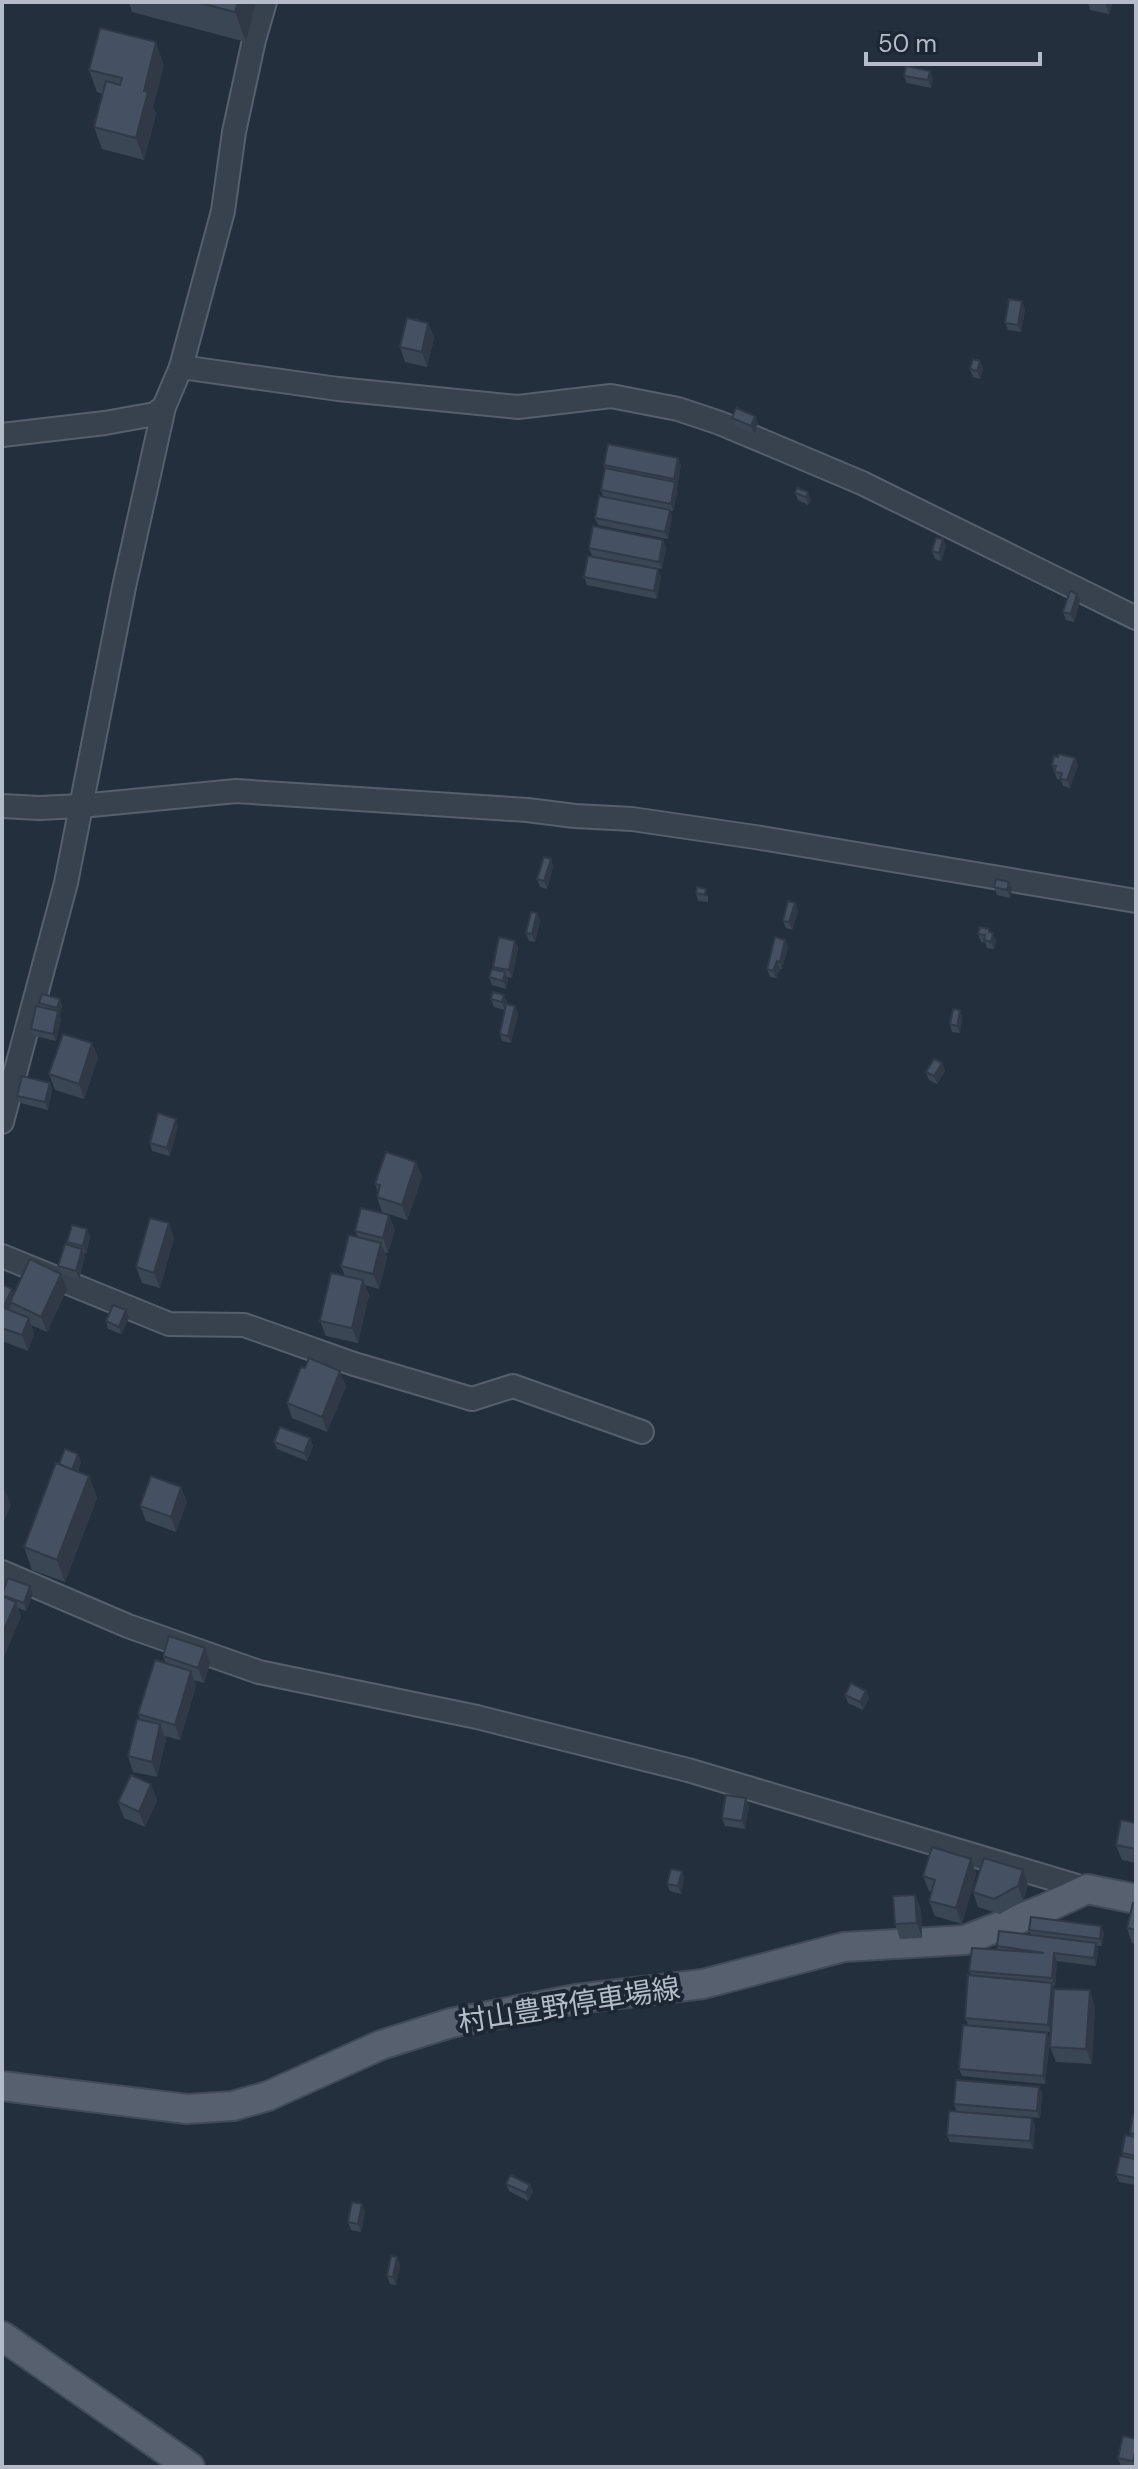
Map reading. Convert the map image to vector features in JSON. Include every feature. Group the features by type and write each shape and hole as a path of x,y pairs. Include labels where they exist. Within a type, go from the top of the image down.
{"main road":[{"path":"1087,1889 1136,1899"},
{"name":"村山豊野停車場線","path":"2,2086 187,2109 233,2106 283,2090 381,2045 451,2023 576,1999 703,1984 844,1947 965,1940 1087,1889"},
{"path":"2,2336 190,2467"}],"street":[{"path":"2,1122 66,883 124,587 164,407 181,367 223,211 234,132 265,2"},
{"path":"181,367 338,389 518,407 611,396 678,409 720,423 862,483 1136,618"},
{"path":"2,435 105,423 155,414 164,407"},
{"path":"2,806 81,806 236,791 374,798 632,819 903,860 990,878 1136,901"},
{"path":"2,1256 169,1324 244,1325 354,1364 472,1399 513,1386 642,1432"},
{"path":"2,1572 128,1626 259,1672 477,1717 688,1770 1087,1889"}],"building":[{"path":"196,2 238,2 235,12"},
{"path":"100,28 156,42 136,138 94,127 106,81 120,85 122,78 89,70"},
{"path":"906,66 930,71 928,80 904,76"},
{"path":"1009,299 1022,301 1018,325 1005,323"},
{"path":"407,318 428,323 422,352 400,347"},
{"path":"973,359 980,361 977,371 970,369"},
{"path":"736,408 755,416 751,426 732,418"},
{"path":"608,444 678,458 674,479 604,465"},
{"path":"605,468 675,482 671,504 601,490"},
{"path":"797,488 808,492 806,497 795,493"},
{"path":"599,496 670,510 665,532 595,518"},
{"path":"593,526 663,540 659,562 589,548"},
{"path":"936,538 943,539 939,553 932,551"},
{"path":"588,556 658,569 654,591 584,577"},
{"path":"1070,591 1077,594 1071,614 1063,612"},
{"path":"1059,754 1075,758 1067,780 1060,779 1062,773 1054,772 1054,756 1058,757"},
{"path":"544,857 551,859 544,881 537,879"},
{"path":"996,879 1009,882 1007,890 994,887"},
{"path":"697,887 706,889 705,895 696,893"},
{"path":"788,901 795,903 789,922 783,921"},
{"path":"531,912 537,913 532,934 526,933"},
{"path":"980,927 993,933 991,942 984,940 985,935 978,934"},
{"path":"499,937 515,941 509,970 493,967"},
{"path":"775,937 785,940 780,962 777,961 773,971 767,969"},
{"path":"492,969 505,972 503,981 489,977"},
{"path":"493,992 504,995 502,1002 491,999"},
{"path":"42,994 60,999 57,1008 39,1003"},
{"path":"506,1004 515,1006 508,1036 500,1034"},
{"path":"36,1006 58,1011 53,1034 31,1029"},
{"path":"953,1009 960,1010 957,1026 950,1024"},
{"path":"63,1034 92,1043 79,1084 49,1074"},
{"path":"934,1059 942,1063 934,1076 926,1072"},
{"path":"22,1076 50,1083 45,1102 17,1096"},
{"path":"158,1113 176,1119 167,1148 150,1143"},
{"path":"386,1152 416,1162 402,1205 377,1197 380,1185 375,1184"},
{"path":"361,1208 389,1215 383,1238 355,1231"},
{"path":"150,1218 169,1223 154,1273 136,1267"},
{"path":"72,1225 87,1229 83,1246 67,1242"},
{"path":"349,1235 381,1243 373,1274 341,1266"},
{"path":"65,1244 82,1249 76,1271 58,1266"},
{"path":"30,1259 61,1274 41,1317 10,1302"},
{"path":"331,1273 363,1280 352,1328 320,1321"},
{"path":"2,1284 12,1289 3,1308 2,1307"},
{"path":"113,1305 126,1310 119,1327 106,1321"},
{"path":"2,1307 29,1318 22,1335 2,1328"},
{"path":"309,1358 340,1371 322,1417 287,1403 301,1367 305,1368"},
{"path":"280,1427 310,1438 304,1453 274,1442"},
{"path":"65,1449 78,1454 72,1470 59,1464"},
{"path":"56,1463 89,1476 57,1560 24,1547"},
{"path":"151,1476 181,1487 171,1517 140,1506"},
{"path":"8,1578 30,1586 24,1603 2,1595"},
{"path":"2,1596 16,1602 2,1634"},
{"path":"169,1636 205,1648 198,1668 163,1656"},
{"path":"155,1660 191,1671 175,1725 138,1714"},
{"path":"851,1683 866,1691 860,1702 845,1695"},
{"path":"137,1719 160,1724 152,1762 128,1756"},
{"path":"131,1775 151,1784 139,1812 118,1802"},
{"path":"726,1795 746,1798 742,1821 722,1818"},
{"path":"1121,1820 1136,1823 1136,1849 1116,1845"},
{"path":"932,1847 971,1859 956,1908 929,1901 935,1880 923,1876"},
{"path":"984,1858 1023,1870 1018,1886 994,1899 973,1892"},
{"path":"671,1869 682,1871 678,1886 667,1884"},
{"path":"915,1895 917,1923 895,1924 893,1896"},
{"path":"1133,1903 1136,1903 1136,1930 1127,1928"},
{"path":"1031,1917 1101,1926 1100,1939 1029,1930"},
{"path":"999,1931 1096,1943 1094,1958 1054,1953 1052,1978 969,1971 972,1948 1044,1953 997,1946"},
{"path":"968,1975 1052,1983 1048,2025 965,2018"},
{"path":"1054,1989 1090,1990 1086,2049 1050,2047"},
{"path":"963,2025 1047,2033 1043,2076 959,2069"},
{"path":"956,2080 1039,2087 1037,2111 954,2104"},
{"path":"949,2111 1032,2118 1030,2141 947,2135"},
{"path":"1133,2115 1136,2116 1136,2134 1130,2133"},
{"path":"1125,2135 1136,2137 1136,2156 1122,2153"},
{"path":"1120,2156 1136,2159 1136,2178 1116,2174"},
{"path":"510,2175 530,2185 526,2193 506,2184"},
{"path":"352,2202 362,2204 358,2224 348,2222"},
{"path":"391,2256 397,2257 393,2277 387,2276"},
{"path":"1123,2436 1136,2439 1133,2461 1118,2458"}]}
